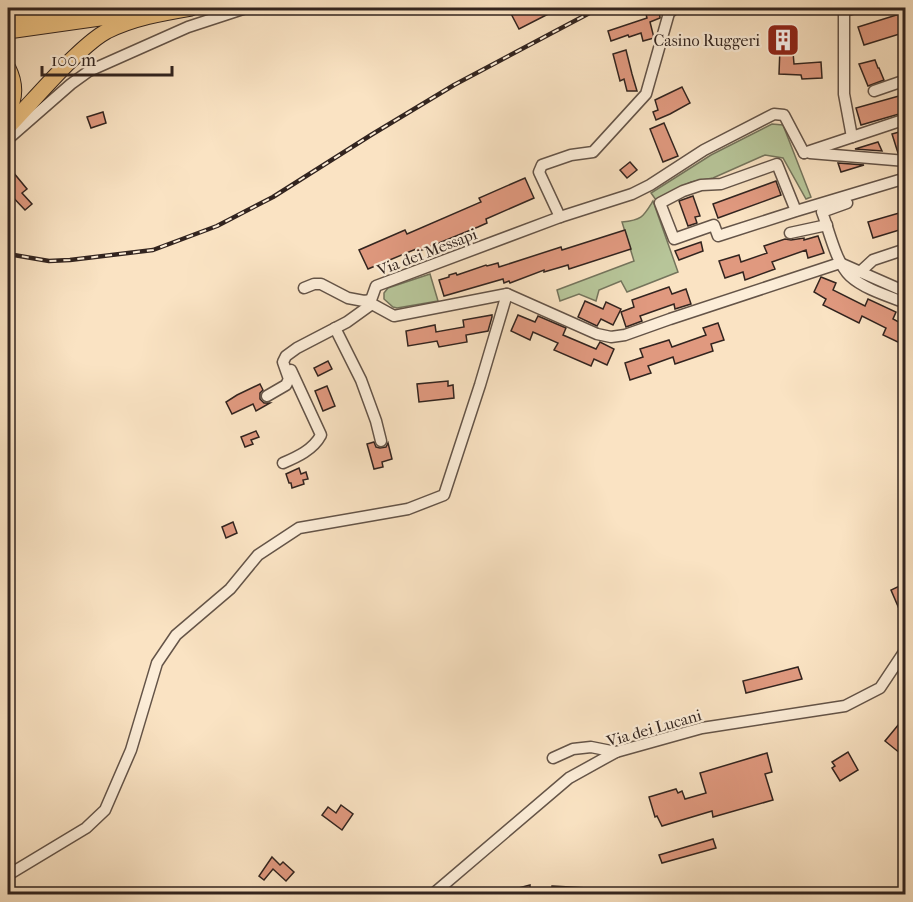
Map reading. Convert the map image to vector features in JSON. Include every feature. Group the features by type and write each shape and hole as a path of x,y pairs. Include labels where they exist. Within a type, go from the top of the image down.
{"highway":[{"path":"8,20 91,8"},
{"path":"8,31 154,8"},
{"path":"8,127 47,84 82,50 105,32 158,14 191,8"},
{"path":"8,68 14,84 13,103 8,112"}],"street":[{"path":"8,139 89,71 188,27 246,8"},
{"path":"560,217 539,172 542,165 571,155 593,152 646,94 669,13 675,8"},
{"path":"852,137 844,94 844,11 855,8"},
{"path":"874,91 906,80"},
{"name":"Via dei Messapi","path":"286,356 347,322 372,302 376,286 560,217 632,194 704,150 774,114 784,116 804,153"},
{"path":"804,153 906,119"},
{"path":"804,153 906,161"},
{"path":"796,211 777,164 721,184 701,185 683,191 660,203 674,239 714,225 718,236 906,180"},
{"path":"906,180 822,212 840,263 850,276 871,289 906,303"},
{"path":"790,233 827,225"},
{"path":"860,272 873,260 906,249"},
{"path":"304,288 321,284 353,299 372,302 394,316 507,294 597,334 611,337 625,335 840,263 906,292"},
{"path":"8,875 86,828 105,810 131,750 157,663 176,635 230,588 258,555 299,528 408,509 444,495 507,294"},
{"path":"335,328 361,380 381,441"},
{"path":"267,396 286,385 289,379 283,362 286,356"},
{"path":"283,463 302,454 315,444 321,435 286,356"},
{"name":"Via dei Lucani","path":"433,894 569,778 616,752 702,728 845,706 880,688 906,649"},
{"path":"553,758 573,749 591,747 616,752"}],"green space":[{"path":"772,124 783,125 811,197 806,199 783,158 765,155 713,178 691,182 656,200 651,193 711,155"},
{"path":"653,201 678,272 627,292 621,281 599,290 596,301 579,294 560,301 557,290 634,261 622,222 641,217"},
{"path":"430,274 438,301 397,308 384,299 384,293 388,288"}],"building":[{"path":"508,8 560,8 519,29"},
{"path":"658,8 660,17 650,22 654,38 643,41 641,33 611,41 608,31 647,18 645,10"},
{"path":"906,12 906,32 864,45 858,27"},
{"path":"787,47 787,52 793,52 794,64 821,62 822,78 802,79 801,75 779,74 780,48"},
{"path":"626,50 637,91 627,91 624,79 620,81 613,54"},
{"path":"875,60 884,80 868,86 859,64"},
{"path":"682,87 690,103 656,120 653,112 658,110 655,100"},
{"path":"906,94 906,112 861,125 856,108"},
{"path":"103,112 106,123 91,128 87,117"},
{"path":"664,123 678,156 663,162 650,129"},
{"path":"906,130 906,153 898,153 892,134"},
{"path":"878,142 882,151 855,149"},
{"path":"630,162 637,170 627,178 620,170"},
{"path":"838,163 864,165 841,172"},
{"path":"8,166 27,189 22,193 32,204 25,210 8,192"},
{"path":"525,178 534,198 486,219 487,223 478,227 368,269 359,250 405,230 407,234 481,202 479,198"},
{"path":"776,181 781,195 718,218 713,204"},
{"path":"693,196 700,216 695,217 697,223 688,226 679,201"},
{"path":"906,211 906,228 873,238 868,222"},
{"path":"625,230 631,249 569,269 568,265 544,272 544,270 510,283 509,281 504,283 503,279 444,296 439,280 449,275 456,273 457,275 498,263 499,267"},
{"path":"818,236 824,253 808,258 806,250 772,262 775,269 745,280 743,272 725,278 719,261 739,255 741,262 767,253 764,246 785,239 804,238 804,240"},
{"path":"701,242 703,251 679,260 675,251"},
{"path":"821,277 836,283 833,290 865,306 868,299 896,312 893,319 906,326 906,336 902,344 883,335 886,328 862,316 859,323 823,305 826,299 814,292"},
{"path":"669,287 672,294 686,289 691,304 675,309 674,304 640,316 642,321 626,327 621,312 634,307 632,300"},
{"path":"585,301 603,309 606,302 621,309 613,325 601,319 597,326 578,317"},
{"path":"492,315 488,331 466,335 467,342 439,347 437,341 408,346 406,331 435,325 436,332 464,327 463,320"},
{"path":"518,315 535,322 538,316 566,328 563,335 596,349 600,342 614,349 607,365 594,359 591,366 554,350 558,343 533,332 530,340 511,331"},
{"path":"718,323 724,340 711,344 713,351 675,364 673,357 648,366 651,373 630,380 625,363 643,357 640,349 669,340 672,347 706,335 703,328"},
{"path":"328,361 332,369 318,376 314,368"},
{"path":"448,381 448,386 453,385 454,398 419,402 417,384"},
{"path":"260,384 263,390 260,393 260,399 264,403 270,403 256,411 253,404 232,414 226,402"},
{"path":"327,386 335,406 323,411 315,391"},
{"path":"256,431 259,437 251,440 253,444 245,447 241,437"},
{"path":"374,442 376,447 380,448 386,447 388,443 392,459 382,462 383,467 374,469 367,444"},
{"path":"299,468 301,474 306,472 308,479 303,480 304,484 292,488 286,474"},
{"path":"233,522 237,533 226,538 222,527"},
{"path":"906,583 906,608 900,611 891,590"},
{"path":"798,667 802,679 746,693 743,681"},
{"path":"899,724 906,729 906,758 885,741"},
{"path":"848,752 858,770 840,781 832,768 835,766 832,762"},
{"path":"767,753 772,772 765,774 773,800 713,817 712,811 662,826 657,816 655,817 649,797 676,789 678,793 682,791 685,799 706,793 700,773"},
{"path":"341,805 353,814 342,830 322,815 328,807 336,813"},
{"path":"713,839 716,848 662,863 659,855"},
{"path":"272,857 280,865 283,862 294,872 286,881 273,869 264,880 259,876"},
{"path":"530,885 530,894 503,894 503,892"},
{"path":"552,886 606,889 606,894 551,894"}],"railway":[{"path":"8,254 49,261 153,250 217,226 273,197 454,85 599,8"}],"place":[{"name":"Casino Ruggeri","path":"783,40"}]}
